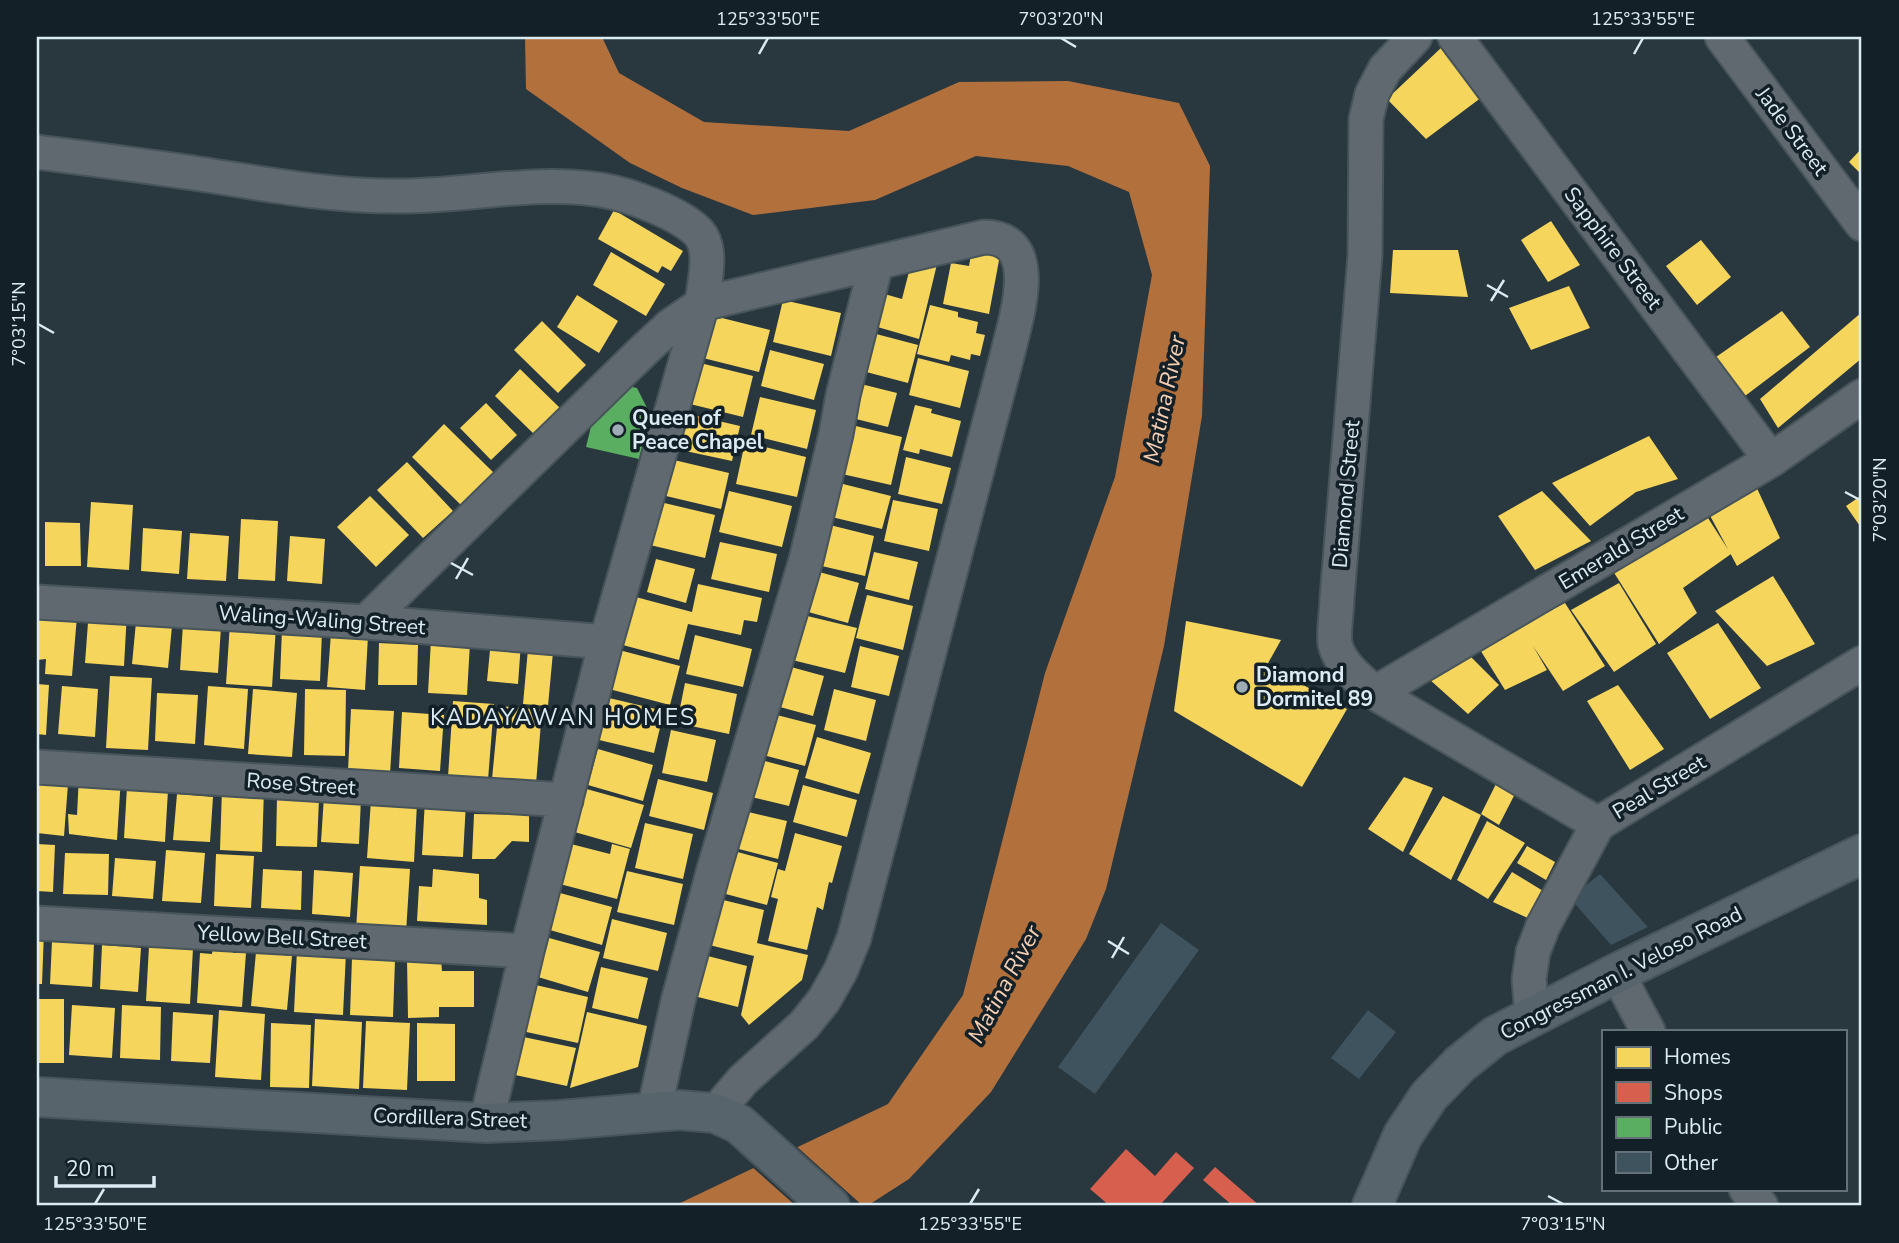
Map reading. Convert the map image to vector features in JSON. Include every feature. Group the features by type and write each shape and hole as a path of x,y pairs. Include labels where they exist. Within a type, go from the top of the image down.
{"street":[{"name":"Diamond Street","path":"1415,37 1385,69 1372,94 1366,119 1365,254 1335,644 1350,670 1375,693 1598,824"},
{"name":"Sapphire Street","path":"1455,37 1771,460"},
{"name":"Jade Street","path":"1723,37 1862,224"},
{"path":"37,152 333,194 396,197 537,186 604,190 631,197 664,211 689,225 699,233 705,243 702,304 606,642 486,1123"},
{"path":"366,622 643,351 670,326 702,304 984,237 998,237 1016,250 1021,261 1020,295 1007,356 854,938 841,970 824,1000 804,1026 744,1080 715,1113"},
{"path":"654,1111 678,1001 714,869 806,560 842,395 876,264"},
{"name":"Emerald Street","path":"1375,693 1771,460 1862,396"},
{"name":"Waling-Waling Street","path":"37,602 366,622 606,642"},
{"name":"Peal Street","path":"1532,1016 1529,979 1534,952 1543,926 1598,824 1862,663"},
{"name":"Rose Street","path":"37,767 566,800"},
{"name":"Congressman I. Veloso Road","path":"1373,1206 1403,1135 1429,1096 1460,1064 1495,1036 1616,973 1862,854"},
{"name":"Yellow Bell Street","path":"37,923 527,951"},
{"path":"1616,973 1647,1030"},
{"name":"Cordillera Street","path":"37,1097 486,1123 560,1120 654,1111 715,1113 739,1124 830,1206"},
{"path":"1747,1190 1761,1206"}],"water":[{"name":"Matina River","path":"525,37 602,37 619,73 704,122 849,131 959,82 1068,81 1179,103 1210,166 1202,416 1164,646 1106,889 1086,939 991,1092 909,1179 867,1206 674,1206 888,1104 963,995 1045,673 1115,477 1152,275 1129,192 1068,166 976,156 875,200 753,215 682,188 630,163 526,89"}],"pier":[{"path":"795,1145 863,1206 796,1206 751,1166"}],"building: Homes":[{"path":"1442,47 1482,97 1426,139 1387,99"},
{"path":"1862,148 1862,175 1849,162"},
{"path":"614,210 683,251 671,271 662,266 658,273 598,239"},
{"path":"1551,221 1580,265 1548,282 1521,240"},
{"path":"1701,240 1731,277 1697,305 1666,266"},
{"path":"972,249 1000,255 989,314 943,304 951,263 969,266"},
{"path":"1393,250 1458,250 1468,297 1390,293"},
{"path":"611,252 665,284 646,316 593,285"},
{"path":"913,256 938,260 919,339 874,326 881,293 902,299"},
{"path":"1569,286 1590,328 1531,350 1509,308"},
{"path":"577,295 618,321 599,353 557,327"},
{"path":"783,300 841,313 831,356 773,342"},
{"path":"930,305 958,312 958,317 978,322 976,333 985,335 980,356 971,354 970,360 951,355 949,362 917,354"},
{"path":"1782,311 1810,347 1741,399 1716,357"},
{"path":"1862,312 1862,358 1778,428 1760,399"},
{"path":"706,314 770,330 759,372 695,356"},
{"path":"542,321 586,365 558,393 514,350"},
{"path":"861,330 918,345 908,383 851,368"},
{"path":"770,350 824,364 814,400 761,386"},
{"path":"918,358 969,371 960,408 909,395"},
{"path":"696,362 753,376 743,417 686,403"},
{"path":"520,369 561,409 535,435 495,396"},
{"path":"857,383 897,393 888,427 848,417"},
{"path":"760,397 816,410 807,449 751,435"},
{"path":"486,403 517,435 491,460 460,428"},
{"path":"915,405 932,409 931,413 961,421 952,457 920,449 919,454 903,450"},
{"path":"684,413 740,426 732,461 676,449"},
{"path":"843,423 902,437 891,485 833,472"},
{"path":"444,424 494,473 461,505 412,457"},
{"path":"1649,436 1678,479 1636,492 1590,526 1552,483"},
{"path":"745,442 806,457 797,497 736,484"},
{"path":"906,457 951,468 942,504 898,494"},
{"path":"674,460 729,473 721,509 666,496"},
{"path":"407,462 453,511 423,538 377,490"},
{"path":"831,481 891,496 882,529 823,515"},
{"path":"1755,484 1780,538 1737,566 1707,510"},
{"path":"729,491 792,506 782,547 719,532"},
{"path":"1542,491 1591,541 1535,570 1498,516"},
{"path":"1862,495 1862,529 1846,506"},
{"path":"370,496 409,535 376,567 337,527"},
{"path":"893,500 938,509 929,551 884,541"},
{"path":"91,502 133,505 129,570 87,567"},
{"path":"660,502 715,515 705,558 650,545"},
{"path":"1701,507 1731,554 1683,588 1697,613 1659,644 1606,560"},
{"path":"241,519 278,521 275,581 238,579"},
{"path":"45,522 80,523 81,566 45,566"},
{"path":"822,523 874,536 865,576 813,564"},
{"path":"143,528 182,531 179,574 141,571"},
{"path":"190,533 229,536 226,581 187,579"},
{"path":"290,536 325,539 322,584 287,581"},
{"path":"720,542 777,554 769,592 711,579"},
{"path":"874,552 918,562 909,600 865,589"},
{"path":"656,559 695,569 686,603 647,592"},
{"path":"812,570 859,583 848,623 801,610"},
{"path":"1773,576 1815,644 1767,666 1715,611"},
{"path":"1619,583 1656,644 1614,672 1571,610"},
{"path":"698,584 762,598 757,622 744,620 741,635 688,624 679,660 619,644 632,596 692,612"},
{"path":"867,595 913,606 903,650 856,638"},
{"path":"1565,603 1605,666 1563,691 1533,646 1547,670 1505,690 1479,648"},
{"path":"89,609 127,612 124,666 85,663"},
{"path":"795,613 857,628 845,673 784,658"},
{"path":"38,615 77,616 72,676 45,674 46,659 37,660"},
{"name":"Diamond Dormitel 89","path":"1186,621 1281,640 1267,665 1347,709 1302,787 1174,711"},
{"path":"136,622 172,626 168,668 132,664"},
{"path":"230,623 276,626 272,687 226,684"},
{"path":"1718,623 1761,688 1710,719 1667,653"},
{"path":"183,624 221,627 218,673 180,670"},
{"path":"282,629 322,631 320,681 280,679"},
{"path":"331,633 368,636 365,690 327,687"},
{"path":"695,635 752,649 743,687 686,674"},
{"path":"431,640 470,643 467,695 428,693"},
{"path":"491,640 521,643 518,684 487,681"},
{"path":"379,643 418,645 417,685 378,685"},
{"path":"860,646 899,656 889,696 851,687"},
{"path":"528,649 553,652 548,706 523,704"},
{"path":"1463,649 1499,685 1468,714 1429,679"},
{"path":"619,650 680,666 670,705 609,689"},
{"path":"780,664 824,676 813,716 769,704"},
{"path":"110,676 152,678 148,750 106,748"},
{"path":"685,683 737,694 729,734 677,723"},
{"path":"37,684 49,685 46,735 37,734"},
{"path":"1618,685 1664,749 1630,770 1587,701"},
{"path":"62,686 98,689 95,737 58,734"},
{"path":"208,686 248,689 244,749 204,745"},
{"path":"253,689 297,693 292,757 248,754"},
{"path":"305,689 346,690 345,756 304,755"},
{"path":"834,689 876,700 866,741 824,730"},
{"path":"157,693 198,695 195,744 155,741"},
{"path":"609,698 664,711 654,753 599,740"},
{"path":"453,701 494,704 488,780 448,777"},
{"path":"499,706 542,710 536,784 492,779"},
{"path":"351,709 394,711 390,774 348,771"},
{"path":"402,712 444,715 440,771 399,768"},
{"path":"769,713 816,725 805,766 759,754"},
{"path":"671,730 716,740 707,782 662,773"},
{"path":"817,737 871,753 859,794 805,778"},
{"path":"598,749 653,765 643,801 588,785"},
{"path":"757,759 799,770 789,806 747,796"},
{"path":"79,775 121,777 117,840 69,834 68,814 77,815"},
{"path":"1404,777 1433,788 1403,852 1368,829"},
{"path":"658,779 713,793 704,830 649,816"},
{"path":"1498,780 1517,790 1499,825 1481,814"},
{"path":"37,782 68,784 64,836 37,833"},
{"path":"803,785 857,800 847,837 793,822"},
{"path":"127,787 168,790 165,842 124,838"},
{"path":"222,788 264,789 262,852 220,850"},
{"path":"583,788 644,805 631,848 571,831"},
{"path":"177,794 213,797 210,842 173,840"},
{"path":"324,796 361,798 359,844 321,842"},
{"path":"1443,796 1481,815 1451,880 1409,854"},
{"path":"277,797 319,798 317,847 276,846"},
{"path":"425,799 466,802 463,857 422,855"},
{"path":"371,800 417,803 414,862 367,858"},
{"path":"744,811 787,821 778,859 735,848"},
{"path":"474,814 529,815 529,842 512,841 495,859 472,859"},
{"path":"1487,821 1525,843 1488,899 1457,880"},
{"path":"645,823 693,834 683,879 635,868"},
{"path":"795,833 842,846 832,883 829,882 823,910 817,907 807,950 768,941 778,899 771,897 778,869 785,871"},
{"path":"567,843 610,854 612,844 630,849 617,899 556,883"},
{"path":"37,844 55,845 53,892 37,891"},
{"path":"1527,846 1555,862 1546,880 1517,863"},
{"path":"723,848 778,863 767,905 711,890"},
{"path":"166,850 205,853 201,903 162,901"},
{"path":"65,853 109,854 108,895 63,894"},
{"path":"216,854 254,856 251,908 214,906"},
{"path":"115,858 156,861 153,899 112,896"},
{"path":"360,866 410,869 406,933 356,930"},
{"path":"263,869 302,871 301,910 261,908"},
{"path":"433,869 479,874 479,898 487,900 487,925 417,921 419,886 432,887"},
{"path":"314,870 353,873 350,917 312,914"},
{"path":"627,871 683,884 674,925 617,912"},
{"path":"1512,872 1548,894 1532,920 1493,902"},
{"path":"560,893 612,907 602,945 550,930"},
{"path":"711,897 764,910 757,943 808,955 802,980 749,1025 741,1015 754,956 701,943"},
{"path":"612,919 667,933 658,971 603,958"},
{"path":"37,931 44,931 42,984 37,984"},
{"path":"549,938 600,952 588,992 538,977"},
{"path":"52,941 94,944 92,987 50,984"},
{"path":"102,945 141,948 138,992 100,989"},
{"path":"149,946 193,948 190,1004 146,1001"},
{"path":"213,946 233,948 233,953 246,953 242,1007 197,1003 200,953 212,954"},
{"path":"297,950 346,952 343,1015 294,1012"},
{"path":"256,952 292,956 287,1010 251,1006"},
{"path":"696,953 747,966 738,1007 686,994"},
{"path":"352,958 395,960 393,1017 350,1015"},
{"path":"407,958 441,958 442,971 474,971 474,1007 439,1007 439,1017 408,1018"},
{"path":"601,967 648,978 638,1019 592,1008"},
{"path":"527,983 588,997 578,1043 517,1030"},
{"path":"37,999 64,999 64,1063 37,1063"},
{"path":"72,1005 115,1008 112,1058 69,1055"},
{"path":"122,1005 161,1007 160,1060 120,1058"},
{"path":"219,1010 265,1014 261,1080 215,1077"},
{"path":"173,1012 213,1015 210,1063 171,1061"},
{"path":"587,1012 647,1026 638,1067 570,1088"},
{"path":"315,1019 362,1022 359,1089 312,1086"},
{"path":"366,1021 410,1023 407,1090 363,1088"},
{"path":"271,1023 311,1025 309,1088 270,1087"},
{"path":"417,1023 455,1024 455,1081 417,1081"},
{"path":"514,1035 576,1048 567,1086 506,1073"}],"building: Shops":[{"path":"1126,1149 1155,1176 1176,1152 1194,1168 1159,1206 1110,1206 1090,1189"},
{"path":"1215,1167 1260,1206 1233,1206 1203,1180"}],"building: Public":[{"name":"Queen of Peace Chapel","path":"618,384 637,388 650,414 639,459 586,447 596,406"}],"building: Other":[{"path":"1600,874 1648,927 1611,945 1570,898"},
{"path":"1161,923 1199,950 1095,1094 1058,1067"},
{"path":"1368,1010 1396,1032 1359,1079 1331,1058"}],"place":[{"name":"Queen of Peace Chapel","path":"618,430"},
{"name":"Diamond Dormitel 89","path":"1242,687"}],"district":[{"name":"KADAYAWAN HOMES","path":"563,717"}]}
